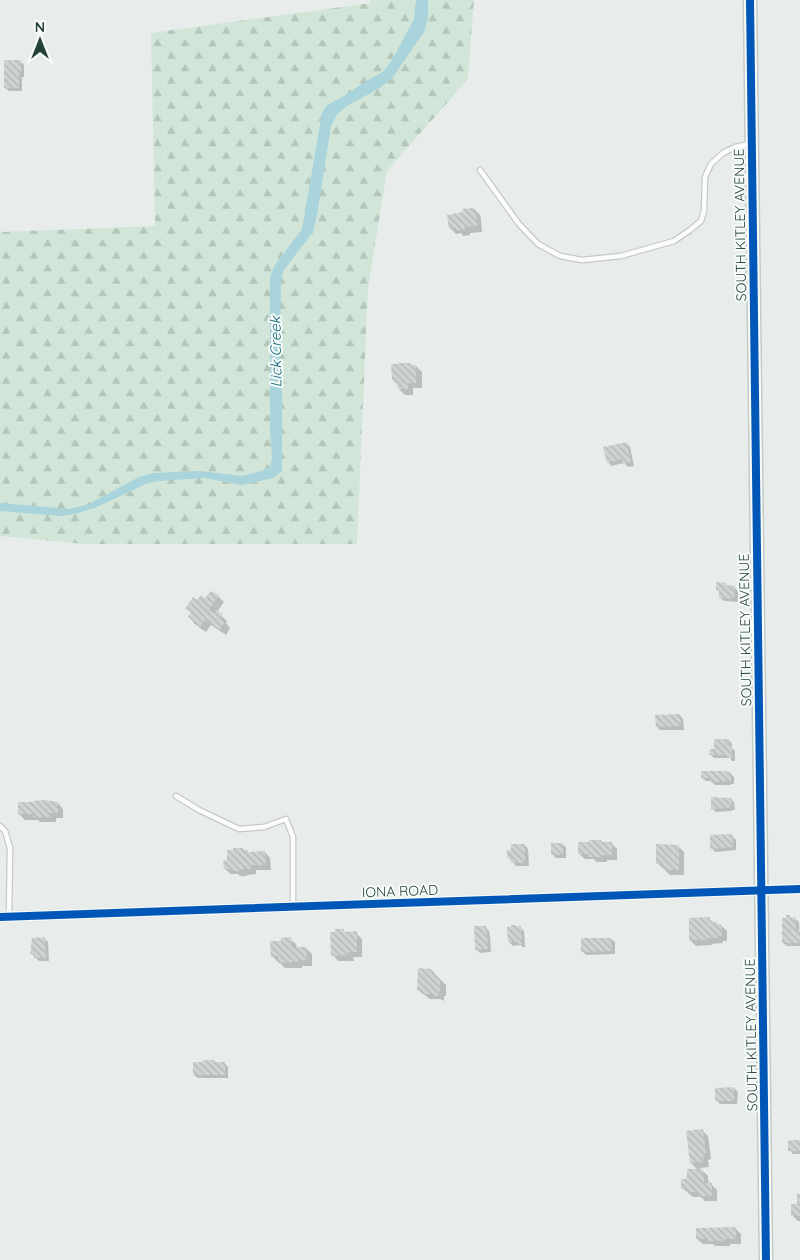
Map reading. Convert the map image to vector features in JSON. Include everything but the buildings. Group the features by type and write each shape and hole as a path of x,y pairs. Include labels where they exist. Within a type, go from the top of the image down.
{"street":[{"name":"SOUTH KITLEY AVENUE","path":"750,0 766,1260"},
{"name":"IONA ROAD","path":"5,917 800,889"}],"lane":[{"path":"480,170 519,224 538,244 560,256 582,260 621,256 674,241 701,221 704,212 705,177 711,164 723,153 735,147 752,144"},
{"path":"176,796 199,810 240,829 264,828 286,819 293,837 293,907"},
{"path":"0,826 5,831 10,848 5,917"}],"green space":[{"path":"371,0 474,0 468,79 387,171 368,288 357,544 84,544 0,536 0,232 155,226 151,33 370,3"}],"water":[{"name":"Lick Creek","path":"416,0 428,0 428,18 424,32 393,77 380,88 347,106 337,114 331,126 313,232 283,271 281,281 280,368 282,471 273,478 242,485 205,478 148,483 95,508 61,516 0,511 0,503 68,509 87,505 139,477 154,473 200,471 242,476 262,471 270,466 272,458 270,430 270,277 275,265 302,229 322,113 327,105 383,72 392,60 414,19"}],"cycle path":[{"path":"750,0 766,1260"},
{"path":"0,917 800,889"}]}
